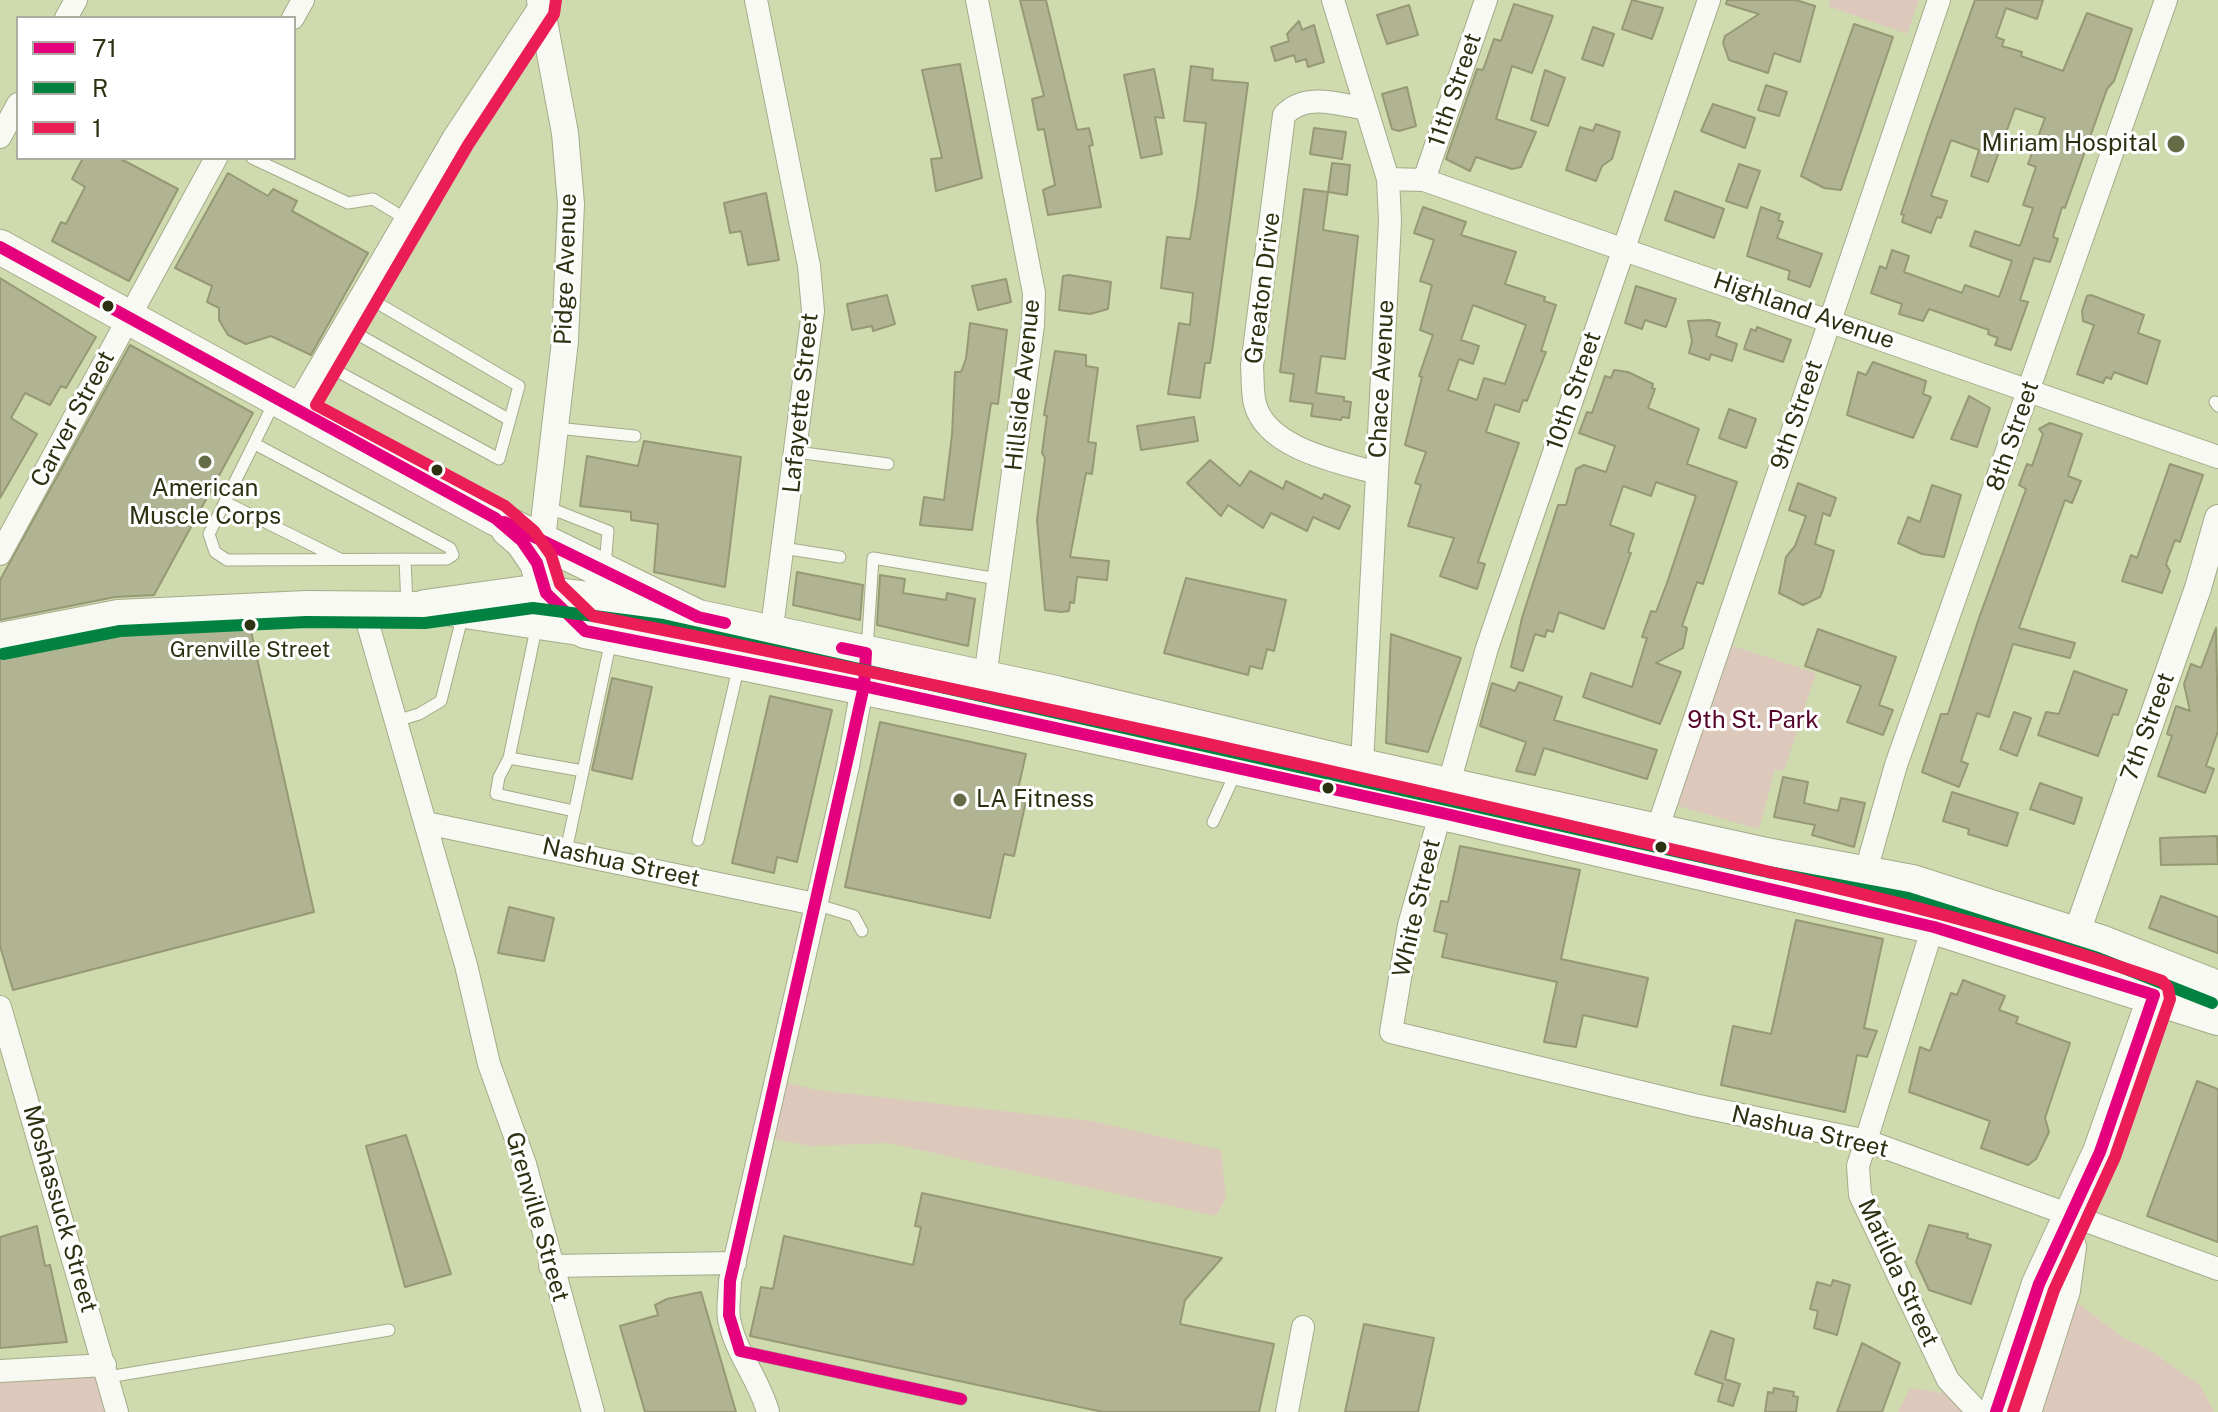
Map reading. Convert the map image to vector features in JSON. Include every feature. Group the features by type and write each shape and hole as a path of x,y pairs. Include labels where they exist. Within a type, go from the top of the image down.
{"main road":[{"path":"0,247 284,406 495,518 522,541 537,563 542,608"},
{"path":"495,518 544,523 605,571 698,617 759,653"},
{"path":"0,638 118,615 363,607 666,609 698,617"},
{"path":"416,607 464,614 542,608 598,633 759,653 982,689 1362,765 1444,799 1934,927 2160,982 2218,988"},
{"path":"982,689 1237,768 1657,830 1912,882 2076,935 2218,1018"},
{"path":"2024,1412 2039,1284 2074,1215 2100,1152 2160,982"},
{"path":"1996,1412 2030,1356"}],"street":[{"name":"Lafayette Street","path":"756,0 809,266 813,311 783,548 759,653"},
{"name":"Hillside Avenue","path":"977,0 1034,293 1033,325 982,689"},
{"name":"Chace Avenue","path":"1333,0 1388,179 1390,221 1362,765"},
{"name":"11th Street","path":"1424,180 1486,0"},
{"name":"10th Street","path":"1444,799 1487,648 1709,0"},
{"name":"9th Street","path":"1657,830 1939,0"},
{"name":"8th Street","path":"1865,874 1896,765 2166,0"},
{"path":"284,406 322,363 454,137 541,2"},
{"name":"Pidge Avenue","path":"541,2 565,133 571,204 565,341 544,523"},
{"name":"Greaton Drive","path":"1366,109 1318,100 1293,105 1284,115 1252,366 1255,405 1266,425 1285,440 1377,473"},
{"path":"0,137 16,108"},
{"name":"Carver Street","path":"0,554 215,160"},
{"name":"Highland Avenue","path":"1388,179 1424,180 1830,319 2218,457"},
{"name":"7th Street","path":"2076,935 2198,588 2218,518"},
{"name":"Grenville Street","path":"363,607 426,823 489,1064 525,1164 550,1266 593,1412"},
{"path":"768,1412 760,1385 740,1351 729,1315 735,1263 865,670"},
{"name":"White Street","path":"1391,1032 1409,925 1444,799"},
{"name":"Nashua Street","path":"426,823 815,904"},
{"name":"Matilda Street","path":"1942,892 1934,927 1858,1166 1860,1195 1948,1380 1978,1412"},
{"name":"Moshassuck Street","path":"0,1007 117,1412"},
{"name":"Nashua Street","path":"1391,1032 1445,1048 1867,1141 2218,1269"},
{"path":"550,1266 735,1263"},
{"path":"1287,1412 1303,1327"},
{"path":"0,1371 106,1371"}],"lane":[{"path":"256,160 348,203 373,199 406,219"},
{"path":"322,363 499,459 519,386 362,294"},
{"path":"343,326 510,420"},
{"path":"255,444 450,548 453,555 447,559 227,560 215,552 209,534 255,444 284,406"},
{"path":"556,428 635,436"},
{"path":"796,452 888,464"},
{"path":"225,502 341,559"},
{"path":"783,548 840,557"},
{"path":"865,670 873,558 998,579"},
{"path":"405,559 416,607"},
{"path":"542,608 509,758 499,777 496,794 574,811"},
{"path":"396,721 419,714 441,701 464,614"},
{"path":"566,851 583,771 598,633"},
{"path":"698,840 759,653"},
{"path":"509,758 583,771"},
{"path":"1213,822 1237,768"},
{"path":"815,904 854,916 862,931"},
{"path":"106,1371 389,1330"},
{"path":"740,1351 961,1399"}],"green space":[{"path":"1830,0 1919,0 1907,34 1828,6"},
{"name":"9th St. Park","path":"1730,645 1816,673 1784,771 1775,769 1759,829 1678,806"},
{"path":"777,1080 817,1090 1091,1121 1221,1150 1226,1198 1216,1216 889,1143 811,1146 763,1137"},
{"path":"2075,1301 2122,1337 2148,1349 2200,1385 2214,1412 2026,1412"},
{"path":"100,1366 115,1412 0,1412 0,1372"},
{"path":"1910,1388 1957,1395 1976,1412 1898,1412"}],"building":[{"path":"1020,0 1046,0 1077,130 1089,128 1093,145 1089,146 1101,207 1048,215 1043,190 1055,185 1044,129 1038,130 1032,99 1044,96"},
{"path":"1632,0 1663,8 1652,39 1622,29"},
{"path":"1727,0 1796,0 1815,6 1800,62 1774,53 1768,73 1729,60 1723,43 1725,36 1759,14 1726,4"},
{"path":"1975,0 2043,0 2037,19 2006,8 1996,37 2004,40 2002,46 2022,52 2021,56 2063,71 2087,13 2132,29 2065,208 2062,207 2053,237 2058,239 2050,262 2034,258 2020,300 2028,302 2011,350 1995,345 1998,338 1988,334 1989,330 1929,309 1923,321 1899,314 1902,304 1871,293 1880,266 1886,269 1892,250 1909,256 1904,272 1962,293 1965,285 1999,297 2012,261 1970,246 1975,231 2020,246 2033,208 2023,205 2036,167 2028,164 2045,118 2015,108 1988,182 1971,176 1979,150 1951,140 1931,196 1947,201 1941,218 1937,217 1931,233 1902,222 1904,215 1901,214"},
{"path":"1514,4 1553,16 1532,73 1512,66 1496,119 1536,132 1521,167 1512,169 1476,157 1470,171 1446,159 1477,69 1483,70 1494,39 1501,41"},
{"path":"1409,5 1418,35 1387,44 1377,15"},
{"path":"1299,21 1302,30 1314,25 1324,62 1308,67 1306,59 1296,62 1294,55 1275,61 1271,47 1289,41 1287,34"},
{"path":"1854,24 1893,37 1841,190 1824,188 1801,176"},
{"path":"1593,27 1614,34 1603,66 1582,59"},
{"path":"960,64 982,178 936,191 931,159 942,158 922,70"},
{"path":"1191,66 1213,69 1212,80 1248,83 1213,345 1210,363 1205,363 1200,398 1168,394 1179,323 1190,325 1193,293 1161,288 1167,237 1190,239 1197,197 1206,123 1184,121"},
{"path":"1154,69 1164,118 1155,117 1162,154 1141,158 1124,75"},
{"path":"1545,70 1565,78 1548,126 1531,120"},
{"path":"1766,85 1787,92 1779,116 1758,110"},
{"path":"1407,87 1416,126 1399,131 1392,129 1382,94"},
{"path":"1713,104 1755,118 1745,148 1701,131"},
{"path":"1596,124 1620,132 1612,159 1602,166 1596,181 1566,170 1580,127 1593,131"},
{"path":"1314,128 1346,132 1342,159 1310,154"},
{"path":"82,160 123,160 178,189 129,281 52,241 61,222 66,224 85,187 72,179"},
{"path":"1332,163 1350,165 1347,195 1328,192"},
{"path":"1739,164 1760,171 1747,208 1726,201"},
{"path":"228,173 268,196 273,189 297,201 292,211 368,253 311,355 271,336 246,344 228,335 219,320 219,308 207,302 212,286 175,268"},
{"path":"1304,189 1328,192 1323,230 1358,236 1345,359 1321,356 1316,393 1344,397 1344,401 1351,402 1349,418 1342,417 1341,420 1311,416 1313,404 1290,401 1294,374 1280,372"},
{"path":"1675,191 1724,209 1714,238 1665,220"},
{"path":"766,193 779,260 748,265 741,231 730,233 724,203"},
{"path":"1423,207 1466,222 1461,235 1516,252 1505,284 1545,297 1544,301 1556,305 1541,351 1546,352 1527,401 1523,400 1519,412 1495,404 1486,432 1519,443 1478,562 1485,564 1477,589 1440,576 1454,538 1408,526 1421,485 1415,483 1426,452 1405,445 1422,377 1419,376 1433,335 1420,330 1432,285 1420,281 1434,240 1414,233","holes":["1473,305 1526,325 1505,384 1484,378 1477,400 1448,390 1459,359 1473,364 1479,346 1461,340"]},
{"path":"1761,207 1780,214 1778,220 1783,222 1777,238 1822,254 1810,287 1788,279 1790,271 1747,256"},
{"path":"1063,276 1111,282 1108,309 1090,314 1059,310"},
{"path":"0,278 96,337 66,388 61,386 50,405 25,393 11,418 37,434 0,498"},
{"path":"1006,279 1011,302 978,310 972,286"},
{"path":"1636,286 1676,299 1666,327 1645,320 1642,329 1625,323"},
{"path":"887,295 895,324 873,331 872,326 852,330 847,304"},
{"path":"2087,296 2144,315 2138,333 2160,341 2147,384 2114,372 2111,379 2106,377 2103,383 2077,374 2094,325 2083,321 2082,311"},
{"path":"1688,321 1720,323 1716,336 1737,344 1732,361 1711,354 1709,360 1689,353 1692,341"},
{"path":"970,323 1007,330 998,404 991,403 972,530 920,525 924,497 944,500 952,435 955,372 961,372 966,359"},
{"path":"1757,327 1791,340 1783,362 1744,349 1751,329 1756,331"},
{"path":"130,345 253,413 154,595 115,597 0,620 0,580"},
{"path":"1055,351 1086,355 1086,366 1098,368 1088,442 1096,443 1092,474 1086,473 1070,557 1109,561 1107,580 1077,577 1074,603 1070,602 1069,611 1061,612 1045,610 1037,520 1045,458 1042,453 1047,416 1044,415"},
{"path":"1873,362 1926,381 1923,394 1931,397 1913,438 1847,415 1858,372 1866,375"},
{"path":"1614,370 1628,372 1653,384 1652,388 1655,389 1648,408 1699,429 1687,464 1737,482 1703,584 1697,582 1682,626 1687,628 1683,648 1656,663 1681,672 1660,724 1583,697 1591,673 1632,687 1647,638 1642,637 1651,611 1656,612 1696,496 1656,482 1651,496 1623,486 1610,525 1634,534 1628,552 1631,553 1604,629 1559,612 1553,632 1547,630 1545,637 1535,634 1523,671 1511,667 1522,618 1558,505 1566,505 1576,469 1584,465 1606,472 1615,446 1579,433 1587,412 1592,413 1605,376 1611,378"},
{"path":"1969,396 1990,408 1977,447 1951,439"},
{"path":"1729,409 1756,419 1746,448 1719,438"},
{"path":"1194,417 1198,441 1141,450 1137,426"},
{"path":"2050,423 2082,434 2068,476 2081,481 2072,503 2065,500 2019,628 2075,643 2070,658 2013,644 1989,717 1977,713 1961,761 1968,764 1959,787 1922,772 1941,714 1948,714 2026,489 2019,485 2027,464 2032,466 2043,434 2039,429"},
{"path":"644,441 741,457 725,587 654,572 658,524 631,520 631,512 580,506 587,456 638,466"},
{"path":"1210,460 1240,486 1250,471 1283,489 1286,481 1322,499 1324,494 1350,506 1339,529 1313,517 1307,531 1271,513 1263,528 1228,505 1221,516 1187,483"},
{"path":"2170,464 2203,475 2180,542 2175,540 2166,564 2170,571 2162,593 2122,581 2131,555 2137,558"},
{"path":"1798,483 1836,498 1830,516 1823,513 1815,544 1834,551 1823,590 1820,597 1803,605 1779,593 1786,557 1795,546 1806,516 1789,510"},
{"path":"1932,485 1961,495 1944,557 1922,554 1898,543 1908,517 1920,522"},
{"path":"797,572 863,585 860,620 793,605"},
{"path":"880,575 905,579 903,593 946,600 947,593 975,599 968,646 877,625"},
{"path":"1186,578 1286,600 1274,651 1267,649 1262,669 1250,666 1248,675 1164,653"},
{"path":"250,627 314,912 13,990 0,946 0,658 138,632"},
{"path":"2216,628 2218,731 2206,766 2214,769 2205,793 2158,776 2172,736 2167,734 2176,706 2190,711 2184,684 2191,664 2201,668"},
{"path":"1818,629 1896,657 1879,705 1893,710 1883,735 1847,722 1861,686 1805,666"},
{"path":"1391,634 1461,658 1428,752 1386,743"},
{"path":"2074,671 2127,690 2118,715 2113,714 2098,756 2038,735 2046,712 2059,714"},
{"path":"612,678 652,687 632,779 592,770"},
{"path":"1519,682 1562,697 1554,720 1657,750 1647,779 1544,748 1535,775 1516,771 1526,742 1480,726 1492,683 1515,691"},
{"path":"770,696 832,710 797,862 777,857 774,873 732,863"},
{"path":"2014,712 2031,718 2017,756 2000,749"},
{"path":"880,722 1026,754 1016,798 1026,801 1014,856 1004,854 990,918 845,887"},
{"path":"1783,777 1808,782 1804,803 1838,811 1841,798 1865,803 1854,847 1812,835 1815,825 1774,817"},
{"path":"2040,783 2082,798 2074,824 2030,809"},
{"path":"1952,792 2018,813 2007,846 1968,834 1969,829 1943,821"},
{"path":"2217,836 2218,864 2161,865 2160,838"},
{"path":"1460,846 1580,870 1561,959 1648,978 1637,1027 1583,1015 1576,1047 1544,1042 1557,982 1442,957 1447,934 1434,931 1441,901 1448,902"},
{"path":"2161,896 2218,917 2218,953 2149,928"},
{"path":"509,907 554,918 544,961 498,953"},
{"path":"1796,920 1883,939 1864,1028 1877,1031 1867,1057 1857,1055 1845,1112 1721,1085 1733,1026 1771,1034"},
{"path":"1963,980 2005,996 1999,1010 2018,1017 2016,1023 2070,1043 2045,1118 2049,1132 2036,1159 2028,1165 1981,1148 1990,1121 1909,1092 1920,1047 1930,1051 1951,993 1957,995"},
{"path":"2197,1081 2218,1089 2218,1242 2147,1216"},
{"path":"406,1135 451,1274 405,1287 366,1146"},
{"path":"922,1193 1222,1258 1185,1300 1180,1324 1274,1344 1259,1412 1103,1412 750,1336 761,1287 773,1289 784,1236 913,1265 921,1227 915,1226"},
{"path":"1929,1225 1968,1234 1967,1238 1991,1245 1971,1304 1929,1290 1916,1262"},
{"path":"37,1226 45,1266 50,1265 67,1342 0,1348 0,1237"},
{"path":"1833,1280 1850,1285 1837,1335 1814,1328 1818,1311 1810,1309 1817,1282 1831,1286"},
{"path":"701,1292 736,1412 645,1412 620,1326 658,1315 655,1305 667,1299"},
{"path":"1364,1324 1434,1338 1418,1412 1345,1412"},
{"path":"1711,1331 1734,1339 1725,1379 1740,1384 1733,1406 1718,1401 1723,1384 1695,1374"},
{"path":"1862,1343 1900,1363 1882,1412 1837,1412"},
{"path":"1774,1388 1794,1392 1793,1396 1798,1397 1796,1412 1765,1412 1768,1392 1773,1393"}],"transit line":[{"name":"1","path":"556,0 554,14 468,145 316,405 505,506 534,531 551,555 560,584 593,616 1081,716 1717,860 1941,914 2162,981 2168,988 2170,999 2115,1157 2054,1290 2013,1412"},
{"name":"71","path":"0,247 495,518 522,541 537,563 546,593 585,631 864,686 1451,815 1934,927 2154,995 2100,1152 2039,1284 1996,1412"},
{"name":"71","path":"504,522 698,617 725,623"},
{"name":"R","path":"3,654 120,631 306,622 425,623 533,608 663,625 1768,872 1908,898 2098,958 2212,1003"},
{"name":"71","path":"842,648 866,653 864,686 730,1281 729,1315 740,1351 961,1399"}],"place":[{"name":"Miriam Hospital","path":"2176,144"},
{"name":"American Muscle Corps","path":"205,462"},
{"name":"Grenville Street","path":"250,625"},
{"name":"LA Fitness","path":"960,800"}]}
